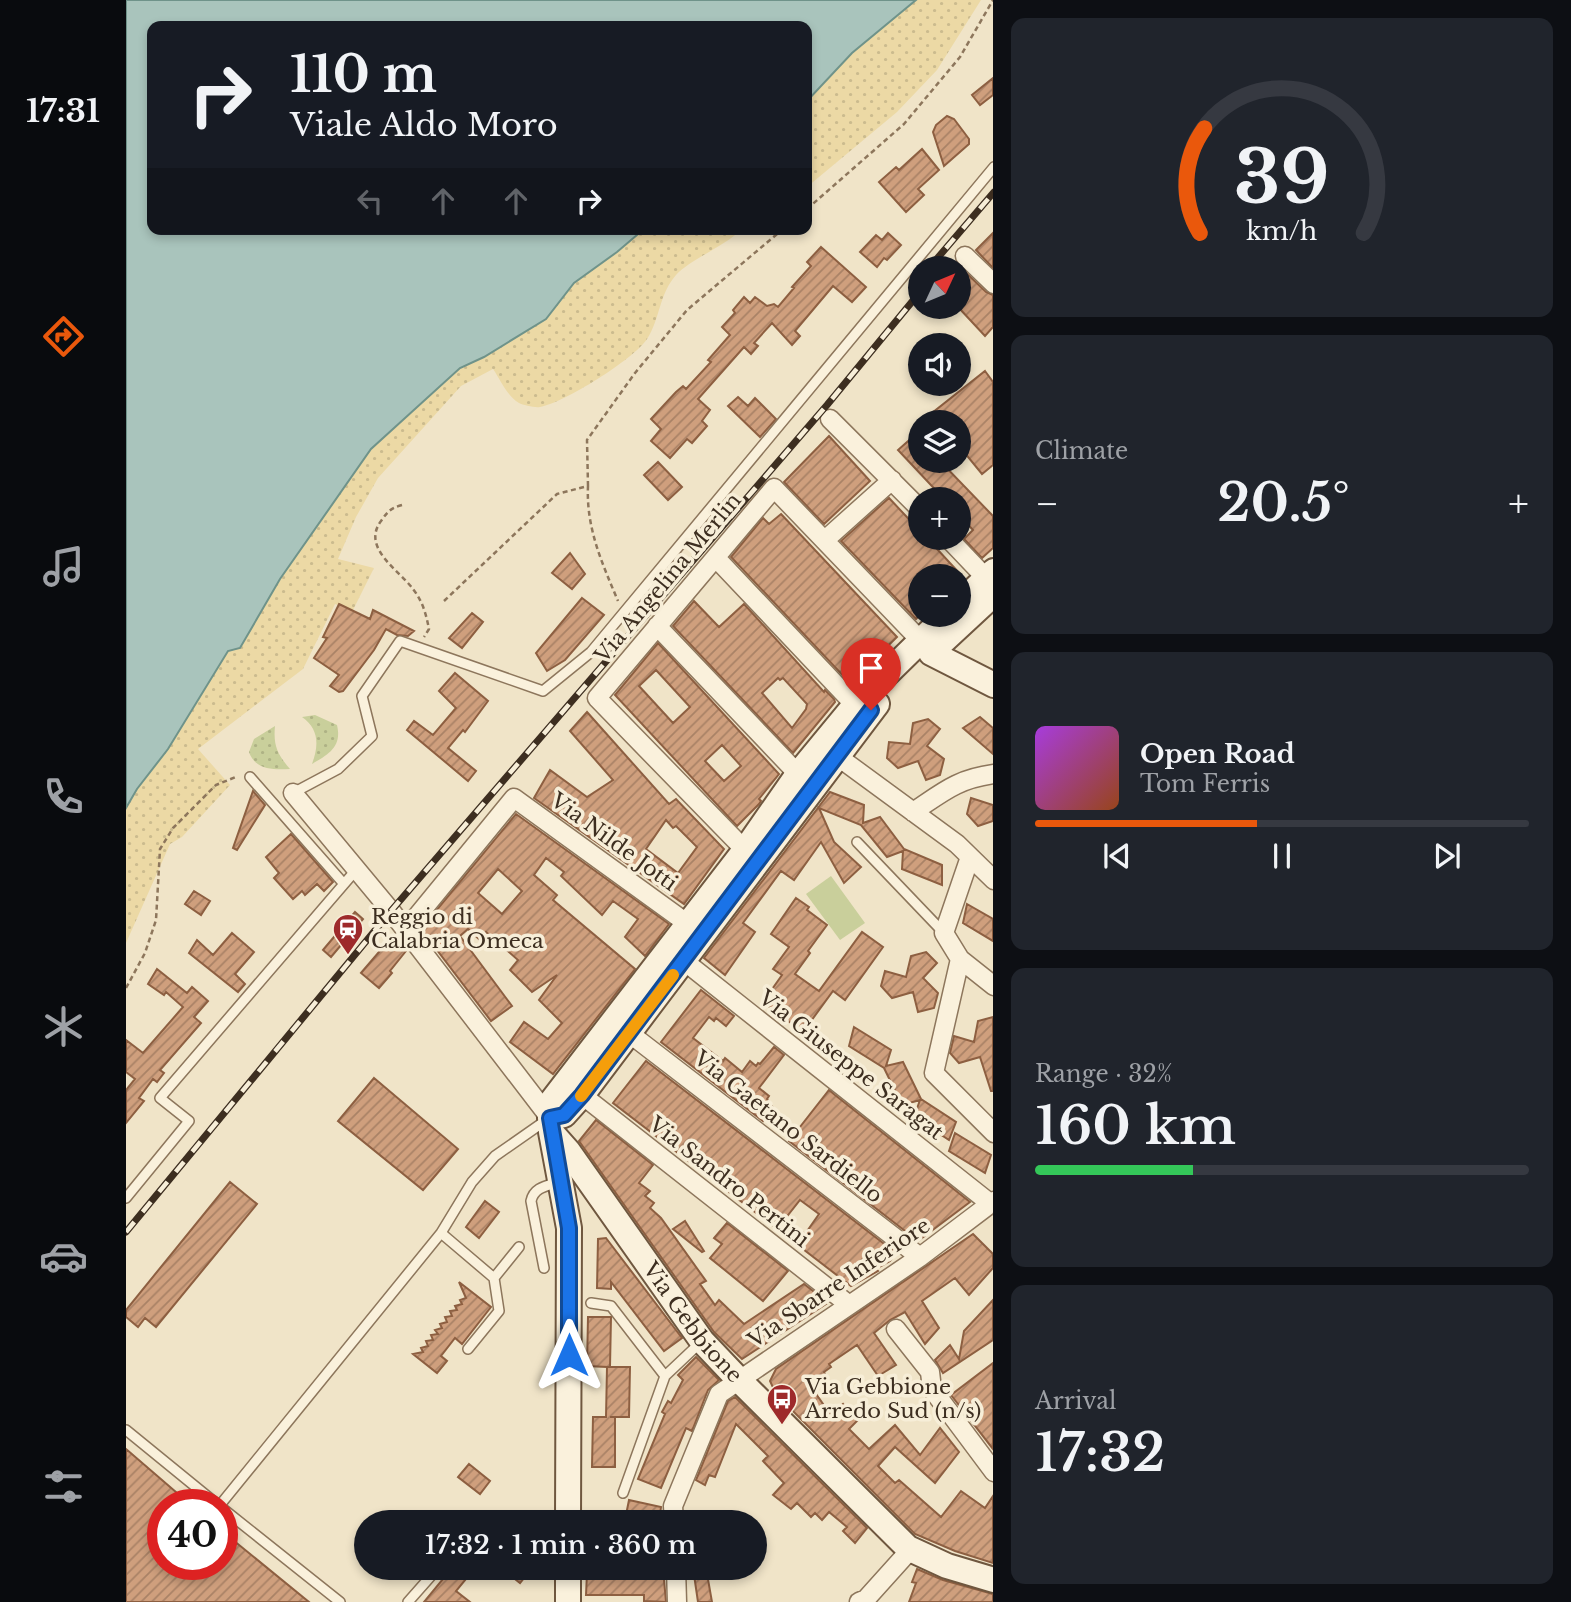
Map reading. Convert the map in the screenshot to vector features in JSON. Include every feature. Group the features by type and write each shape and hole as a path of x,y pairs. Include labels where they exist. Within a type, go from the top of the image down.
{"street":[{"path":"971,262 993,284"},
{"path":"830,419 908,497"},
{"path":"892,480 825,540 926,647 993,685"},
{"name":"Via Angelina Merlin","path":"745,850 597,698 774,488 825,540"},
{"path":"960,550 991,581"},
{"path":"716,558 855,705"},
{"path":"971,595 991,581"},
{"path":"551,1125 582,1095 871,710 926,647 991,581"},
{"path":"657,626 798,774"},
{"path":"568,1510 569,1228 551,1125 551,1102 745,850 798,774 855,705 926,647 939,627"},
{"path":"837,756 957,844 993,880"},
{"path":"913,812 948,788 970,778 993,774"},
{"name":"Via Gebbione","path":"293,793 405,930 551,1125 702,1341 912,1549 947,1566 993,1580"},
{"name":"Via Nilde Jotti","path":"405,930 514,798 688,924"},
{"path":"970,857 944,933 960,959 993,986"},
{"path":"960,959 934,1073 990,1122"},
{"name":"Via Giuseppe Saragat","path":"684,961 992,1203"},
{"name":"Via Gaetano Sardiello","path":"629,1033 920,1257"},
{"name":"Via Sandro Pertini","path":"582,1095 848,1304"},
{"name":"Via Sbarre Inferiore","path":"673,1510 719,1394 920,1257 992,1203"},
{"path":"896,1329 930,1372 932,1389 993,1472"},
{"path":"859,1602 866,1599 912,1549"},
{"path":"568,1580 568,1602"},
{"path":"676,1580 677,1602"}],"lane":[{"path":"293,793 338,769 372,736 362,696 400,641 543,691 591,652 993,167"},
{"path":"250,777 344,884"},
{"path":"857,842 944,933"},
{"path":"126,1198 189,1121 160,1098 356,870"},
{"path":"234,1489 441,1233 472,1182 495,1156 551,1125"},
{"path":"544,1268 531,1201 537,1190 561,1182"},
{"path":"441,1233 494,1278 499,1311 468,1349"},
{"path":"494,1278 519,1247"},
{"path":"591,1303 611,1306 665,1376"},
{"path":"623,1493 665,1376 702,1341"},
{"path":"126,1430 199,1489"},
{"path":"238,1520 340,1602"},
{"path":"408,1602 427,1580"}],"path":[{"path":"812,205 904,124 960,57 993,0"},
{"path":"623,614 601,563 587,510 587,440 635,373 687,310 776,235"},
{"path":"444,601 557,494 588,486"},
{"path":"402,505 390,508 377,526 376,540 380,554 411,587 425,607 429,629 417,647"},
{"path":"126,988 145,953 156,920 160,849 173,828 216,785 235,776 250,777"}],"green space":[{"path":"315,715 337,725 338,739 329,753 312,764 316,738 312,727 302,717"},
{"path":"275,726 277,750 290,769 260,766 249,752 254,739"},
{"path":"831,876 865,923 840,940 806,894"}],"sand":[{"path":"916,0 981,0 937,70 897,112 812,183 812,96 852,53"},
{"path":"637,235 734,235 676,275 666,290 647,339 640,348 614,368 565,398 538,407 523,405 515,400 493,369 461,386 378,478 356,517 338,559 374,568 353,610 335,604 303,669 198,749 230,785 182,837 170,844 126,943 126,808 168,749 228,651 240,648 280,579 371,449 460,368 484,357 546,319 574,283"}],"water":[{"path":"126,0 916,0 852,53 812,96 812,21 147,21 147,235 637,235 574,283 546,319 484,357 460,368 371,449 280,579 240,648 228,651 168,749 126,808"}],"building":[{"path":"993,78 993,95 980,105 972,95"},
{"path":"947,116 954,119 969,139 969,144 944,166 933,132 936,125"},
{"path":"922,149 939,170 918,189 924,195 906,212 879,182 896,167 899,170"},
{"path":"888,233 901,245 877,267 860,252 876,235 882,240"},
{"path":"993,233 993,268 976,250"},
{"path":"821,247 866,287 852,302 833,286 795,331 800,336 792,345 772,323 754,343 758,346 751,354 744,347 698,399 710,410 702,421 707,426 692,443 687,439 670,458 651,441 661,429 651,419 683,386 686,389 711,362 708,360 730,335 722,327 735,313 733,310 744,297 750,303 755,297 767,306 774,304 778,307 811,266 807,262"},
{"path":"971,278 993,295 993,327 985,336 969,319"},
{"path":"985,371 993,382 993,465 982,474 971,461 971,410 936,410 953,396 971,396 971,382"},
{"path":"738,397 748,406 755,398 776,419 760,437 728,406"},
{"path":"829,436 870,481 824,524 784,482"},
{"path":"908,441 908,461 898,450"},
{"path":"658,462 682,487 668,500 644,475"},
{"path":"920,473 952,473 965,487 933,487"},
{"path":"971,493 993,516 993,548 982,558 971,546"},
{"path":"889,498 908,518 908,550 938,550 951,564 908,564 908,611 841,541"},
{"path":"781,514 897,637 850,683 731,557 763,518 769,524"},
{"path":"570,553 585,574 572,589 552,573"},
{"path":"582,598 604,615 565,660 547,671 536,653"},
{"path":"694,601 719,627 744,604 835,702 793,753 673,626","holes":["778,678 783,678 807,704 792,728 762,693"]},
{"path":"339,604 370,619 373,610 414,631 408,636 397,635 386,629 374,650 343,691 339,692 330,686 339,675 314,658 327,638 323,637"},
{"path":"472,613 483,622 462,648 449,638"},
{"path":"658,643 779,774 759,799 759,804 737,826 615,695","holes":["656,670 690,707 673,723 639,686","722,745 741,766 724,781 705,761"]},
{"path":"455,673 488,701 465,732 463,730 448,748 476,771 468,781 407,730 414,721 433,735 456,708 439,691"},
{"path":"587,712 669,804 676,799 724,849 684,904 534,798 550,770 587,797 613,780 570,731","holes":["666,820 673,828 676,826 697,847 678,873 646,849"]},
{"path":"980,717 993,728 993,754 963,728"},
{"path":"928,719 940,729 927,746 944,759 940,775 926,780 918,761 898,768 887,758 889,742 910,744 913,723"},
{"path":"253,791 265,805 237,850 233,848"},
{"path":"830,792 864,805 863,823 880,817 904,849 942,865 942,885 902,869 903,851 887,857 861,825 819,808 834,842 861,867 844,883 821,842 794,880 781,871 743,923 755,932 725,975 704,958"},
{"path":"971,798 993,805 993,821 978,826 967,814"},
{"path":"516,814 669,924 645,956 625,937 638,919 613,901 602,915 561,876 564,872 546,858 534,875 557,895 553,900 635,969 553,1074 510,1042 524,1022 548,1039 562,1023 539,1000 557,975 532,992 510,970 518,960 486,932 480,940 468,929 460,936 512,1006 491,1021 421,929","holes":["498,869 522,891 502,914 478,893"]},
{"path":"291,834 333,882 324,891 317,884 305,895 302,891 293,899 274,878 279,873 266,857"},
{"path":"194,891 210,901 201,915 185,904"},
{"path":"796,898 827,925 795,974 819,991 862,932 883,947 845,1000 833,991 803,1032 763,1002 782,975 773,969 789,947 771,934"},
{"path":"967,904 993,919 993,941 963,923"},
{"path":"355,912 363,919 331,957 323,950"},
{"path":"232,933 254,952 235,974 245,984 238,992 189,953 197,940 213,955"},
{"name":"Reggio di Calabria Omeca","path":"391,938 406,951 379,988 361,973"},
{"path":"926,952 937,963 923,978 938,993 934,1008 918,1012 913,992 892,998 881,986 885,971 906,977 911,956"},
{"path":"157,969 187,993 192,987 208,1001 194,1017 201,1023 160,1070 164,1073 157,1082 153,1079 139,1098 144,1101 126,1123 126,1090 135,1079 126,1072 126,1040 143,1053 183,1007 166,992 164,995 148,984"},
{"path":"701,990 734,1016 726,1026 716,1018 714,1021 709,1017 693,1038 742,1072 750,1061 756,1066 760,1064 774,1047 784,1055 759,1088 769,1096 767,1099 773,1108 763,1121 661,1042"},
{"path":"993,1017 991,1091 980,1057 959,1063 950,1053 954,1036 974,1042 978,1021"},
{"path":"854,1027 891,1050 886,1066 903,1062 921,1099 956,1122 949,1140 914,1117 920,1100 902,1105 884,1068 849,1046"},
{"path":"646,1061 896,1253 890,1261 876,1269 878,1271 851,1286 613,1103","holes":["800,1200 819,1214 805,1234 785,1219"]},
{"path":"374,1078 458,1149 423,1190 338,1121"},
{"path":"829,1090 970,1202 918,1241 789,1141"},
{"path":"596,1120 653,1165 639,1183 650,1191 645,1196 654,1203 650,1208 661,1218 706,1281 700,1284 715,1305 719,1300 744,1324 804,1284 826,1304 742,1359 714,1332 579,1141"},
{"path":"955,1133 991,1155 985,1173 949,1151"},
{"path":"230,1182 257,1204 156,1327 145,1318 138,1327 126,1317 126,1310"},
{"path":"485,1201 499,1212 479,1238 466,1227"},
{"path":"685,1221 704,1251 673,1229"},
{"path":"727,1223 788,1271 763,1301 710,1258 722,1244 714,1238"},
{"path":"973,1234 993,1254 993,1268 969,1295 955,1278 922,1301 939,1328 925,1344 905,1312 874,1333 896,1365 878,1376 857,1345 829,1364 831,1367 825,1374 810,1385 830,1414 843,1404 857,1421 849,1429 869,1449 895,1425 920,1455 940,1428 959,1452 935,1483 895,1447 878,1466 895,1483 899,1480 941,1517 961,1491 985,1508 993,1496 993,1563 915,1534 776,1394 770,1381 776,1369"},
{"path":"606,1238 682,1338 664,1351 611,1282 611,1289 597,1288 598,1239"},
{"path":"459,1282 491,1307 462,1344 455,1338 441,1356 447,1361 437,1373 413,1354 423,1352 421,1348 428,1346 426,1341 433,1340 431,1335 438,1334 435,1330 442,1328 440,1324 447,1322 445,1317 452,1316 450,1311 457,1310 455,1306 462,1304 460,1300 466,1298"},
{"path":"993,1300 993,1340 943,1373 935,1360 950,1345 959,1359 964,1331"},
{"path":"588,1317 611,1317 610,1367 630,1367 629,1417 615,1417 615,1467 592,1467 593,1417 606,1417 607,1367 587,1366"},
{"path":"696,1357 719,1380 708,1390 692,1431 686,1428 661,1488 638,1479 665,1414 662,1412 668,1401 671,1403 683,1380 678,1375"},
{"path":"993,1363 993,1449 951,1395"},
{"path":"735,1397 867,1528 855,1543 843,1531 847,1527 829,1512 822,1520 815,1513 811,1517 797,1503 791,1509 773,1495 784,1483 763,1461 768,1456 736,1424 715,1477 709,1475 705,1485 696,1480 728,1401"},
{"path":"126,1449 172,1489 147,1489 147,1580 238,1580 238,1544 309,1602 126,1602"},
{"path":"469,1464 490,1481 480,1494 458,1477"},
{"path":"629,1500 661,1507 661,1510 627,1510"},
{"path":"917,1569 943,1580 993,1594 993,1602 909,1602 916,1583 912,1582"},
{"path":"442,1580 465,1580 456,1591 470,1602 424,1602"},
{"path":"587,1580 664,1580 666,1602 644,1601 644,1595 586,1595"},
{"path":"695,1580 708,1580 712,1602 698,1602"}],"railway":[{"path":"939,256 993,193"},
{"path":"126,1232 391,911 827,405 908,307"}],"slow traffic":[{"path":"581,1096 673,975"}],"place":[{"name":"Reggio di Calabria Omeca","path":"348,956"},
{"name":"Via Gebbione Arredo Sud (n/s)","path":"782,1426"}],"route":[{"path":"569,1355 569,1228 550,1118 564,1115 582,1095 871,710"}]}
